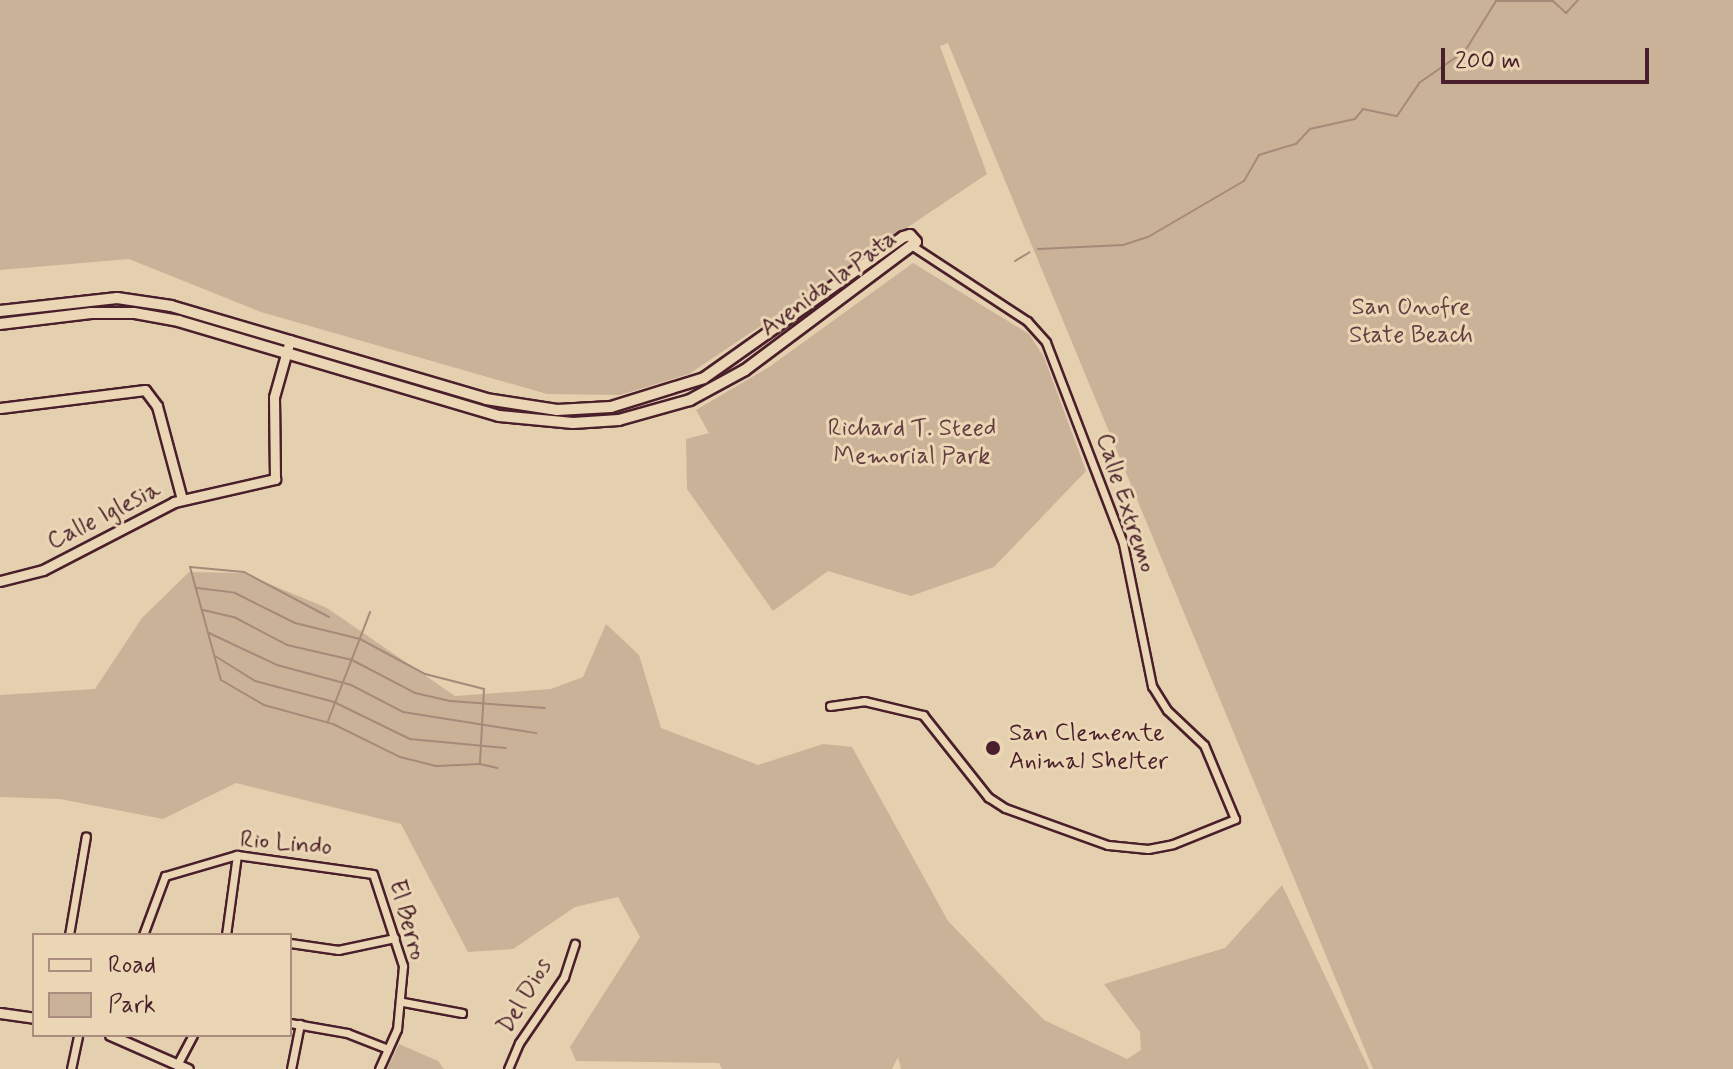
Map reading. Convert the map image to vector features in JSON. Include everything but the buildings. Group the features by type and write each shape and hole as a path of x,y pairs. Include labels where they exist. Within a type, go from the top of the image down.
{"main road":[{"name":"Avenida la Pata","path":"0,311 117,298 171,306 486,399 557,410 611,407 704,378 903,237 915,238 914,247 745,370 690,400 619,420 573,423 499,416 179,321 134,313 91,313 0,324"}],"street":[{"name":"Calle Extremo","path":"830,706 864,701 923,715 988,797 1005,808 1108,845 1148,849 1173,844 1235,819 1204,745 1167,710 1152,686 1123,543 1046,342 1027,321 914,247"},
{"name":"Calle Iglesia","path":"0,581 43,570 132,519 182,499 275,479 274,397 290,340"},
{"path":"0,408 128,389 148,391 182,499"},
{"path":"69,933 86,836"},
{"path":"226,933 237,855"},
{"name":"Rio Lindo","path":"144,933 165,876 237,855 373,874"},
{"name":"El Berro","path":"373,874 403,966 403,1002 379,1069"},
{"path":"292,943 338,950 395,938"},
{"name":"Del Dios","path":"508,1069 519,1043 564,977 575,944"},
{"path":"403,1002 462,1013"},
{"path":"0,1013 32,1018"},
{"path":"292,1023 347,1033 388,1049"},
{"path":"291,1069 300,1024"},
{"path":"71,1069 78,1037"},
{"path":"115,1037 188,1069"},
{"path":"178,1063 192,1037"}],"green space":[{"name":"San Onofre State Beach","path":"0,0 1733,0 1733,1069 1373,1069 948,43 940,46 987,174 689,374 620,395 547,394 261,312 129,259 0,270"},
{"name":"Richard T. Steed Memorial Park","path":"913,263 1029,334 1044,357 1086,471 994,567 911,596 828,571 773,611 687,489 686,439 709,433 696,410 769,367"},
{"path":"189,572 243,573 327,608 455,696 551,689 583,677 606,624 639,655 661,728 758,765 823,744 852,747 948,921 1044,1020 1127,1059 1141,1050 1140,1032 1104,984 1225,948 1282,885 1369,1069 901,1069 898,1057 892,1069 722,1069 719,1063 576,1061 570,1047 640,937 618,897 575,907 513,949 468,952 401,824 236,783 163,819 60,799 0,797 0,695 95,689 142,618"},
{"path":"399,1044 438,1061 444,1069 387,1069"}],"waterway":[{"path":"1038,249 1123,245 1148,237 1244,181 1259,155 1296,144 1310,129 1355,119 1363,109 1397,116 1419,83 1465,51 1496,1 1553,1 1566,13 1578,0"},
{"path":"1015,261 1030,252"},
{"path":"329,617 244,572 190,567 221,680 264,705 333,724 400,757 437,766 480,764"},
{"path":"197,588 235,593 295,623 360,639 425,674 484,689 480,764 498,768"},
{"path":"203,610 234,617 287,645 352,660 415,693 451,701 545,708"},
{"path":"328,721 370,612"},
{"path":"209,633 277,665 351,685 403,712 536,733"},
{"path":"215,656 255,681 334,702 410,739 506,748"}],"place":[{"name":"San Clemente Animal Shelter","path":"993,748"}]}
